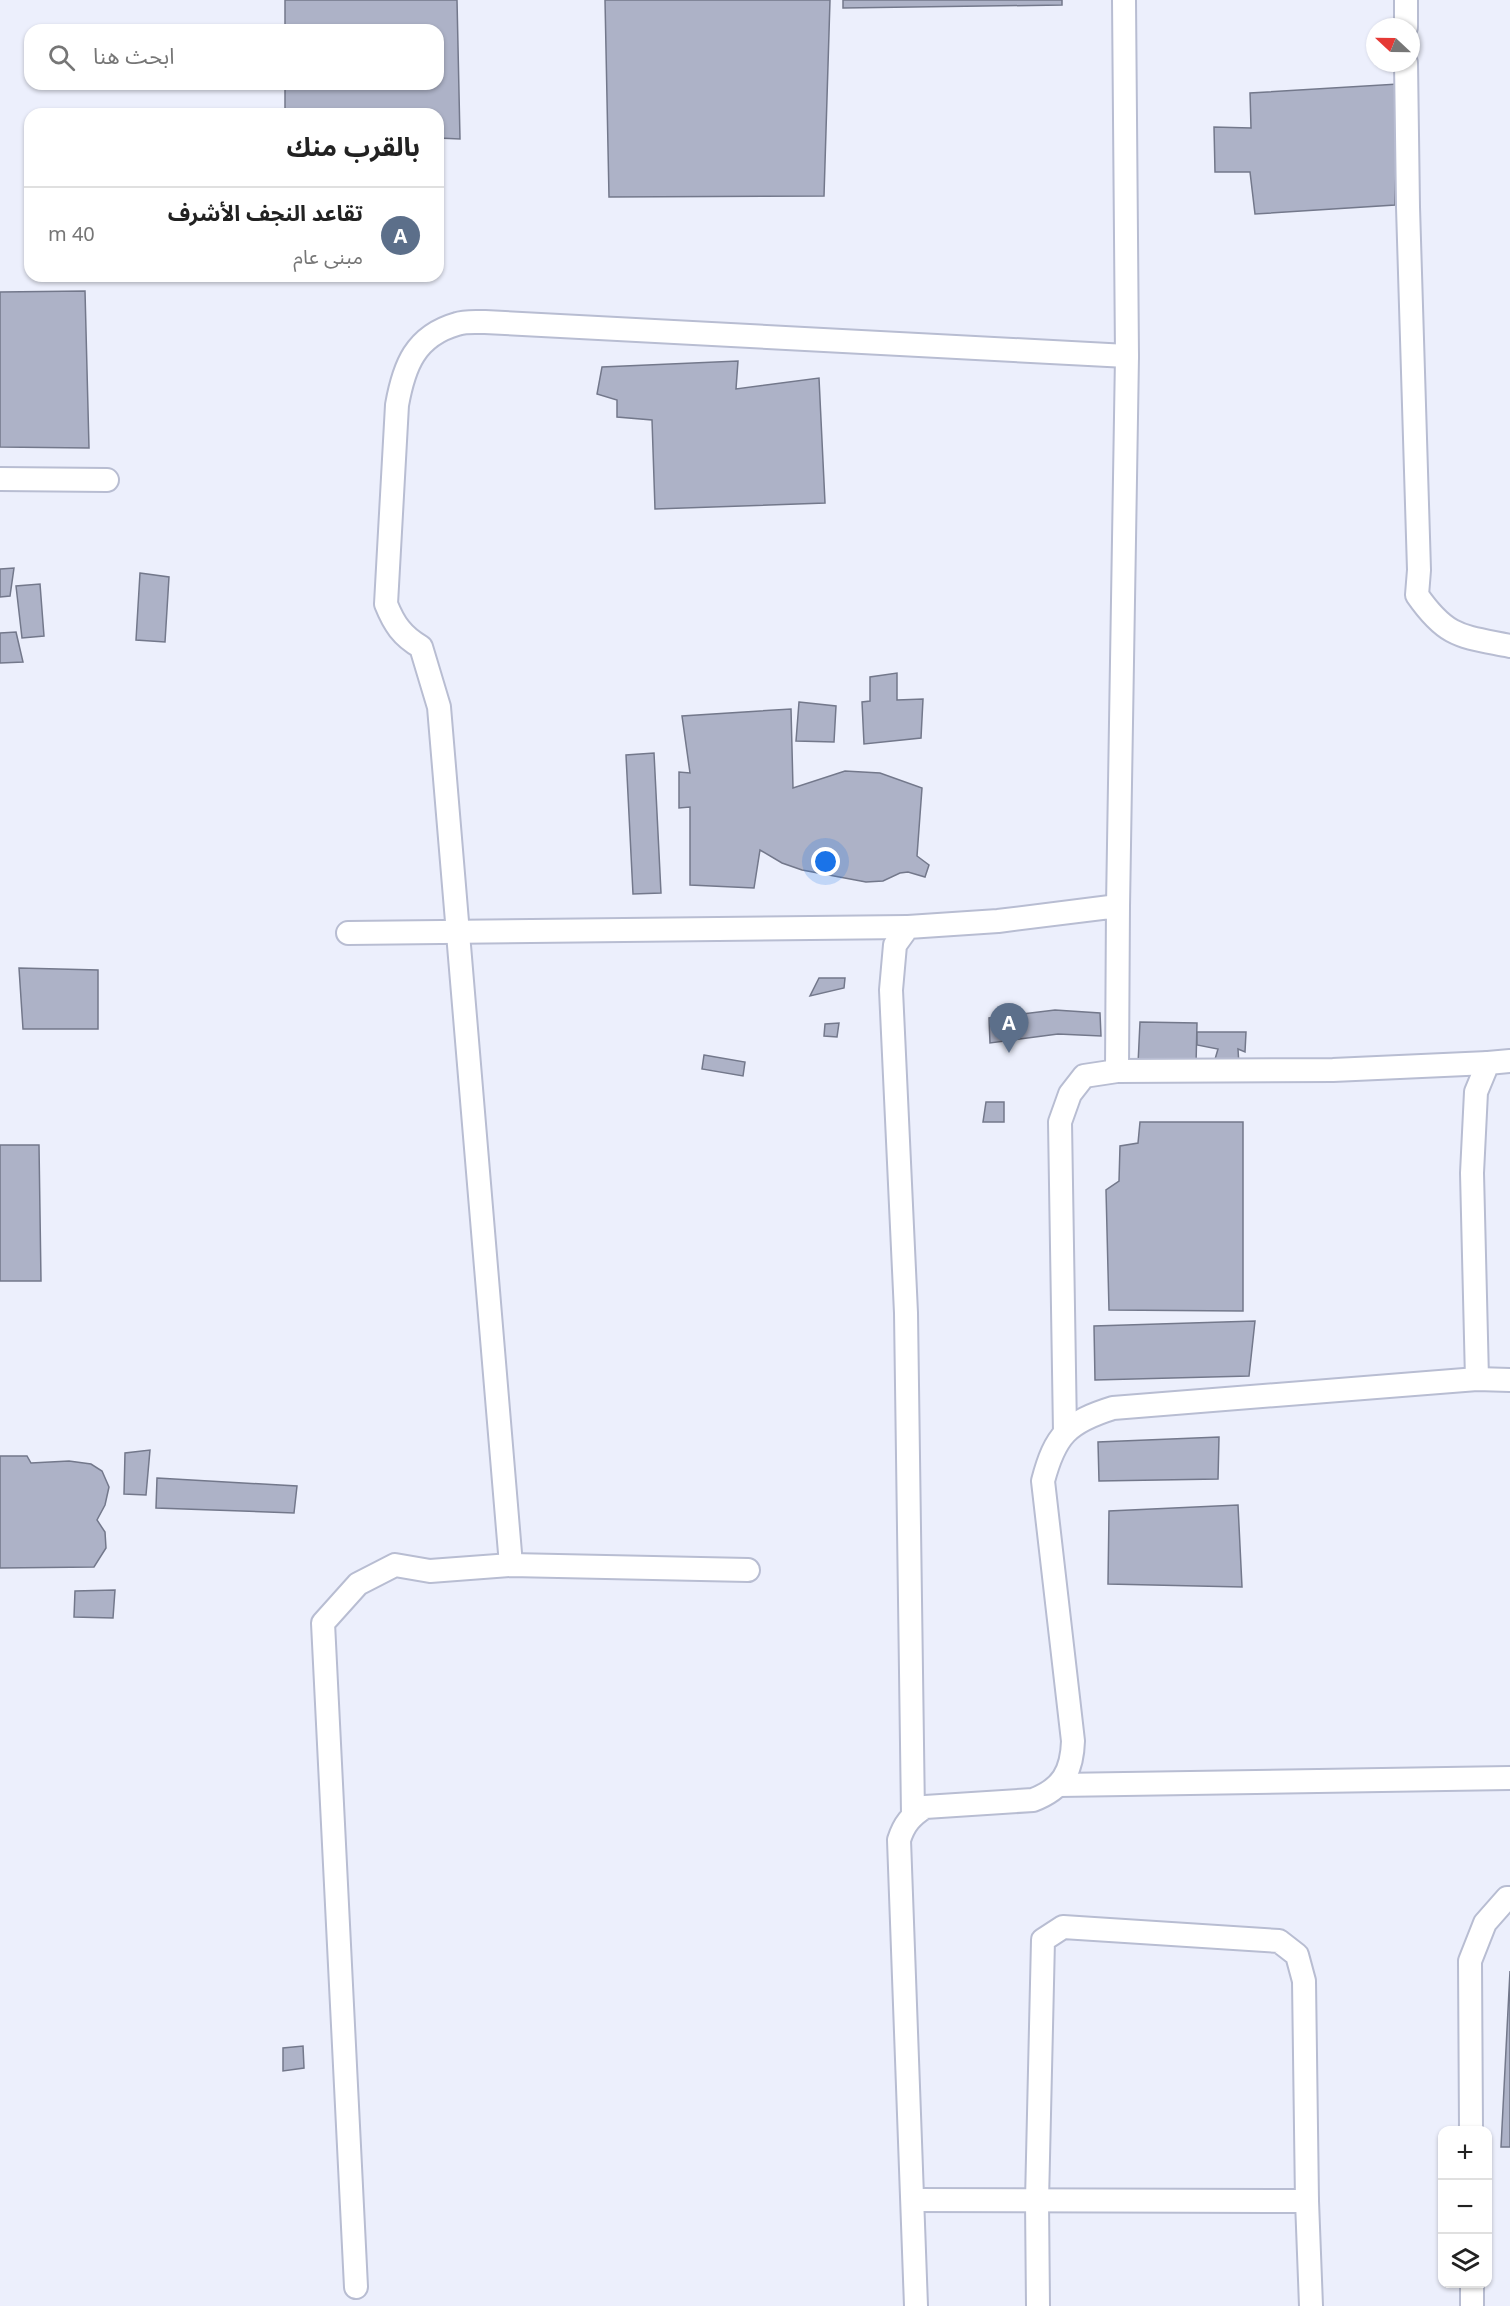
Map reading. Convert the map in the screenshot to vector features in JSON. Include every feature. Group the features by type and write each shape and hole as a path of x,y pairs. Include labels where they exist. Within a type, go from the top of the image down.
{"lane":[{"path":"1117,1071 1127,356 1124,0"},
{"path":"1406,0 1406,18"},
{"path":"1406,72 1419,570 1417,595 1431,615 1448,630 1470,638 1510,646"},
{"path":"511,1565 439,707 421,647 405,638 393,622 386,604 397,405 402,378 413,353 433,334 458,323 485,322 1127,356"},
{"path":"0,479 107,480"},
{"path":"348,933 908,927 998,921 1118,906"},
{"path":"908,927 895,945 891,990 906,1313 913,1815"},
{"path":"1065,1432 1060,1122 1070,1094 1084,1076 1117,1071 1334,1070 1499,1062"},
{"path":"1477,1379 1472,1173 1476,1092 1499,1062"},
{"path":"916,2306 899,1840 904,1826 913,1815 925,1807 1033,1800 1047,1795 1059,1785 1068,1772 1073,1756 1073,1741 1043,1480 1050,1454 1065,1432 1087,1416 1113,1408 1477,1379 1510,1380"},
{"path":"356,2287 323,1623 358,1584 395,1565 430,1571 511,1565 748,1570"},
{"path":"1059,1785 1510,1778"},
{"path":"1471,2126 1470,1961 1485,1923 1507,1898 1510,1898"},
{"path":"1038,2306 1037,2201 1043,1940 1063,1927 1279,1941 1297,1954 1304,1981 1311,2306"},
{"path":"913,2200 1307,2201"},
{"path":"1472,2288 1472,2306"}],"building":[{"path":"285,0 457,0 460,139 444,138 444,108 285,108 285,90 444,90 444,24 285,24"},
{"path":"605,0 830,0 824,196 609,197"},
{"path":"843,0 1062,0 1062,5 843,8"},
{"path":"1398,84 1395,205 1255,214 1250,172 1215,172 1214,127 1251,128 1250,93"},
{"path":"85,291 89,448 0,447 0,292"},
{"path":"738,361 736,389 819,378 825,503 655,509 652,420 617,417 617,400 597,394 602,367"},
{"path":"14,568 10,596 0,597 0,569"},
{"path":"140,573 169,577 165,642 136,640"},
{"path":"40,584 44,636 22,638 16,586"},
{"path":"16,632 23,662 0,663 0,633"},
{"path":"897,673 897,700 923,699 921,738 864,744 862,702 870,701 870,677"},
{"path":"799,702 836,706 834,742 796,741"},
{"path":"791,709 793,788 845,771 880,773 922,788 917,856 929,865 925,877 908,872 883,881 866,882 802,870 782,863 760,850 754,888 690,885 690,807 679,808 679,772 690,773 682,716"},
{"path":"654,753 661,893 633,894 626,755"},
{"path":"19,968 98,970 98,1029 23,1029"},
{"path":"819,978 845,978 844,988 810,996"},
{"path":"1055,1010 1100,1013 1101,1036 1058,1034 990,1043 989,1018"},
{"path":"1140,1022 1197,1023 1196,1065 1138,1064"},
{"path":"839,1023 837,1037 824,1036 825,1024"},
{"path":"1197,1032 1246,1032 1245,1052 1238,1049 1239,1066 1213,1066 1218,1049 1197,1045"},
{"path":"704,1055 745,1062 743,1076 702,1069"},
{"path":"986,1102 1004,1102 1004,1122 983,1122"},
{"path":"1140,1122 1243,1122 1243,1311 1109,1310 1106,1190 1119,1181 1120,1146 1138,1143"},
{"path":"0,1145 39,1145 41,1281 0,1281"},
{"path":"1255,1321 1249,1376 1095,1380 1094,1326"},
{"path":"1219,1437 1218,1479 1099,1481 1098,1442"},
{"path":"150,1450 146,1495 124,1494 125,1453"},
{"path":"0,1456 27,1456 31,1463 69,1461 91,1464 102,1471 109,1487 105,1505 97,1520 105,1532 106,1548 94,1567 0,1568"},
{"path":"157,1478 297,1486 294,1513 156,1508"},
{"path":"1238,1505 1242,1587 1108,1584 1109,1511"},
{"path":"115,1590 113,1618 74,1617 75,1591"},
{"path":"1510,1971 1510,2147 1501,2147"},
{"path":"303,2046 304,2068 283,2071 283,2048"}],"place":[{"name":"تقاعد النجف الأشرف","path":"1009,1053"}]}
